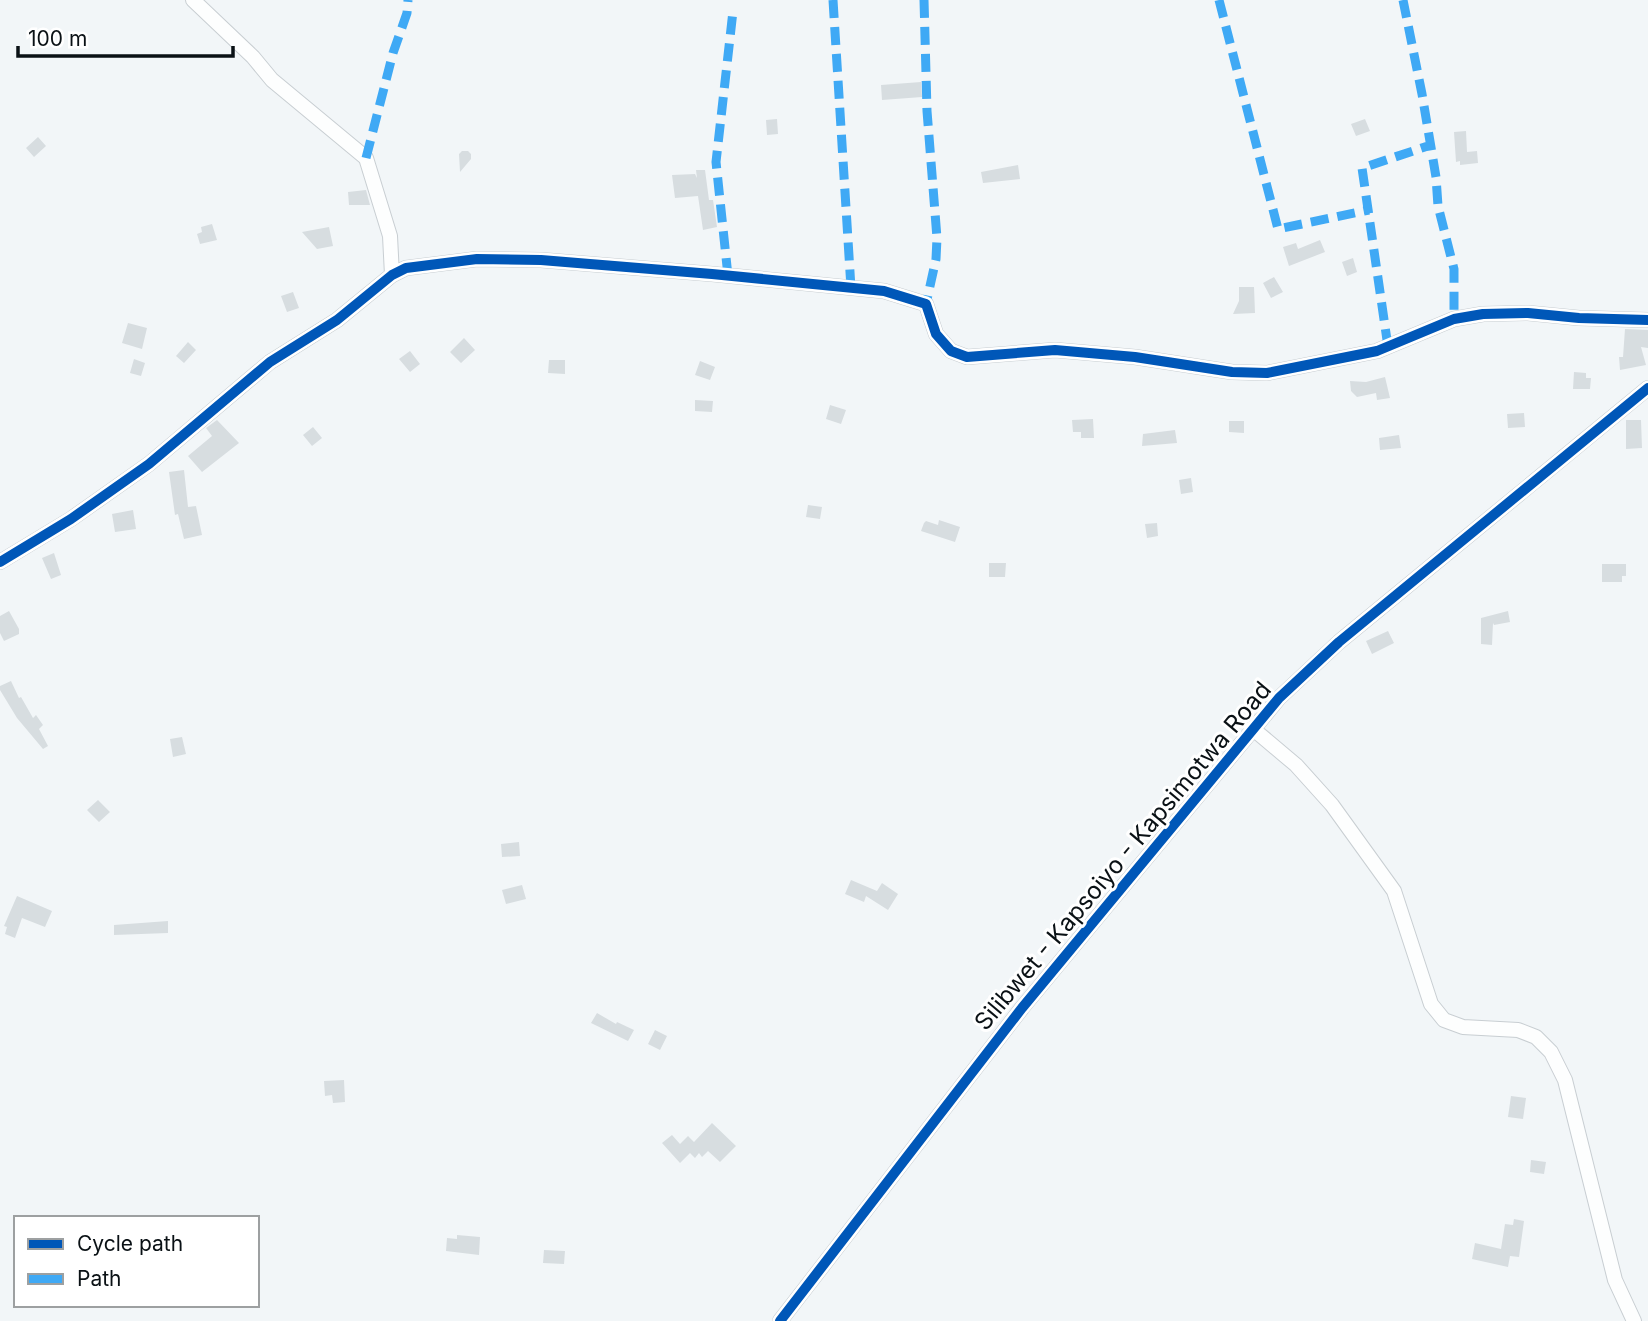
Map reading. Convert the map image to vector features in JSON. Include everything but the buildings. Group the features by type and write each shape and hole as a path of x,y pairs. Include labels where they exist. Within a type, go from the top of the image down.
{"street":[{"path":"193,0 215,18 272,80 366,158 390,236 392,275"},
{"path":"0,562 71,519 149,464 270,362 337,320 392,275 406,268 431,263 477,259 541,260 884,291 926,304 936,334 951,351 967,357 1055,350 1135,356 1232,372 1267,373 1377,351 1454,319 1483,314 1528,313 1648,320"},
{"name":"Silibwet - Kapsoiyo - Kapsimotwa Road","path":"780,1321 1023,1008 1279,698 1339,642 1648,388"},
{"path":"1252,728 1296,765 1332,805 1394,891 1431,1004 1444,1020 1463,1027 1518,1030 1536,1037 1551,1052 1565,1080 1615,1280 1634,1321"}],"marked path":[{"path":"366,158 393,53 407,13 408,0"},
{"path":"833,0 851,288"},
{"path":"924,0 927,111 937,238 936,259 926,304"},
{"path":"1219,0 1278,229 1369,210"},
{"path":"1403,0 1422,94 1436,177 1438,206 1454,269 1454,319"},
{"path":"728,276 716,162 733,11"},
{"path":"1388,347 1362,168 1431,145"}],"cycle path":[{"path":"0,562 71,519 149,464 270,362 337,320 392,275 406,268 477,259 541,260 884,291 926,304 936,334 951,351 967,357 1055,350 1135,357 1232,372 1267,373 1377,351 1454,319 1483,314 1528,313 1648,320"},
{"path":"780,1321 1022,1008 1279,698 1339,642 1648,388"}]}
